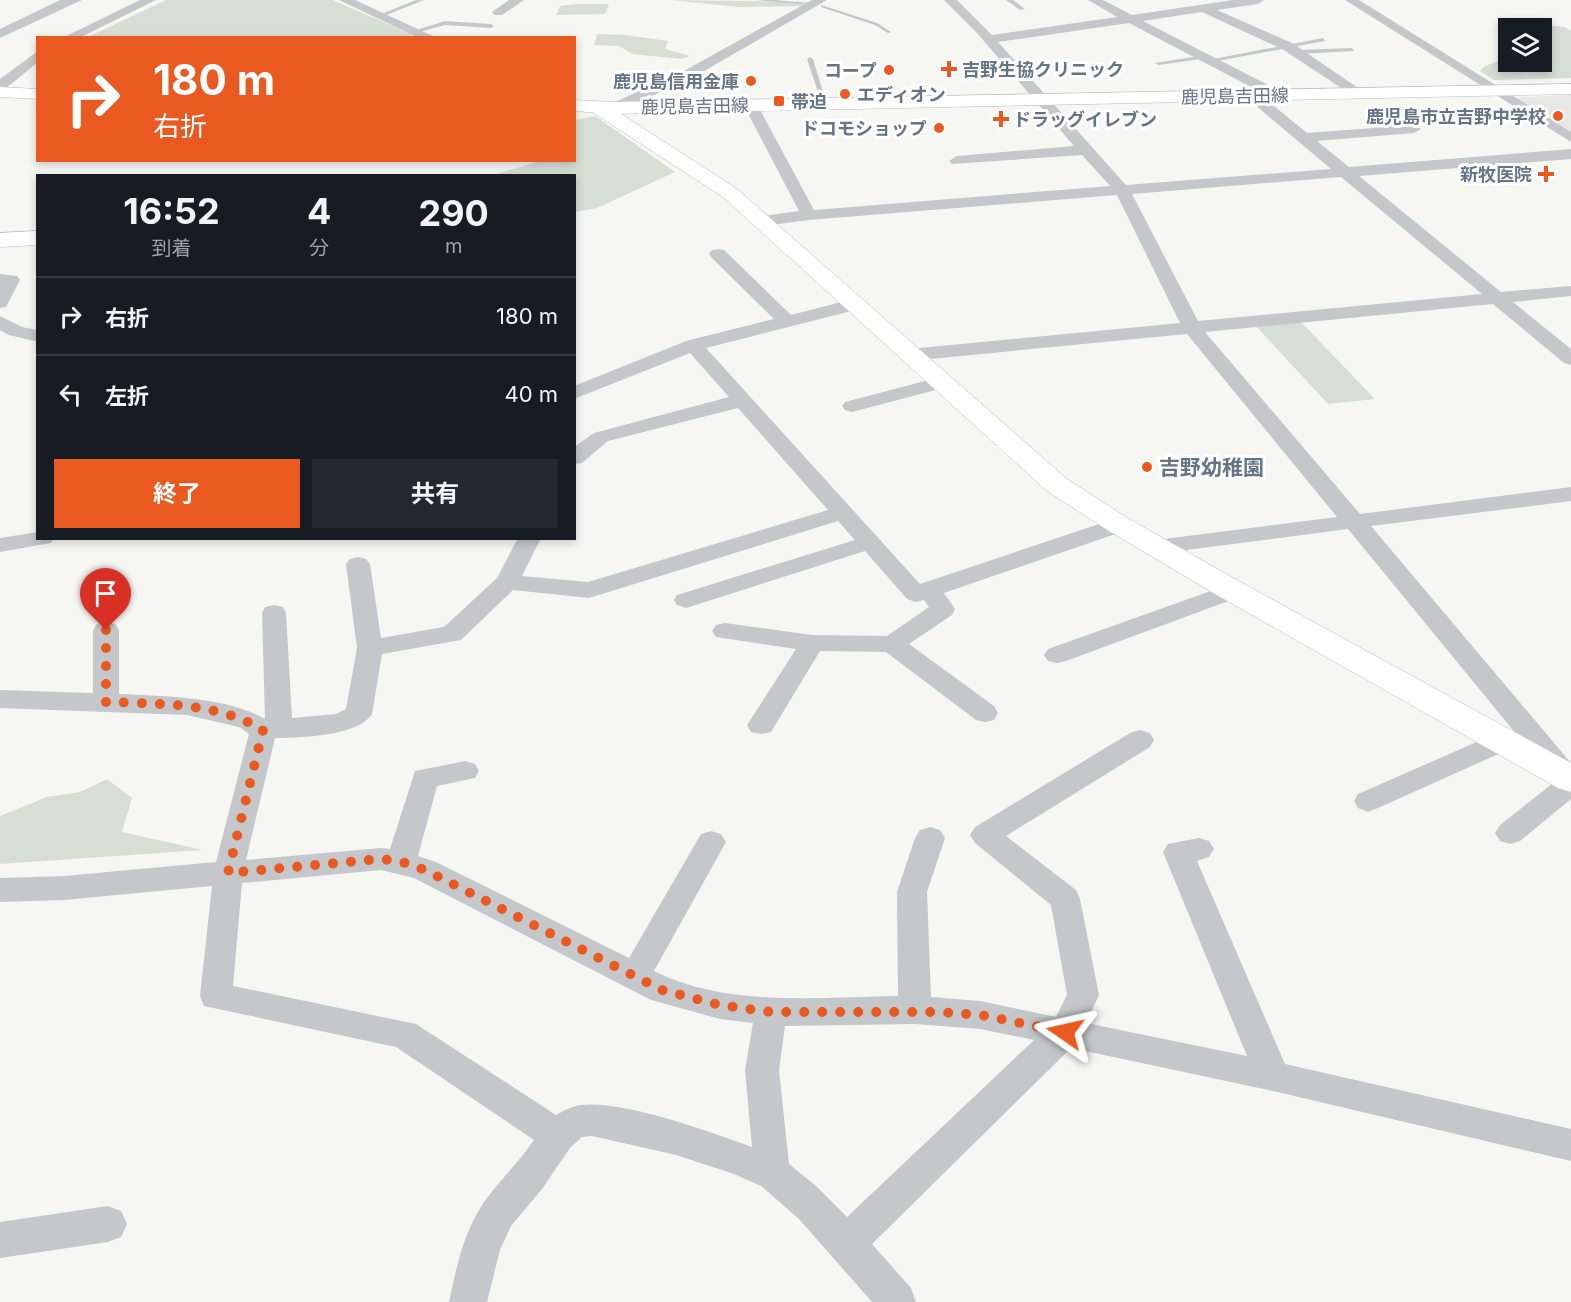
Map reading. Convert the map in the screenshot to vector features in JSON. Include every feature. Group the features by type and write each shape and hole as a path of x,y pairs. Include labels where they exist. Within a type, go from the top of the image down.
{"street":[{"path":"0,34 65,2 76,0"},
{"path":"72,36 150,0"},
{"path":"345,0 427,36"},
{"path":"498,12 518,0"},
{"path":"587,106 687,75 820,0"},
{"path":"950,0 981,30 1039,99 1122,190 1192,328 1569,780"},
{"path":"1094,0 1279,95"},
{"path":"1187,0 1292,49 1360,94"},
{"path":"988,40 1258,0"},
{"path":"1351,0 1571,138"},
{"path":"112,4 130,9"},
{"path":"0,86 34,50"},
{"name":"鹿児島吉田線","path":"587,106 825,104 1571,89"},
{"path":"0,92 36,94"},
{"path":"1253,96 1571,359"},
{"path":"751,105 809,215"},
{"path":"587,106 730,193 764,220 909,355 1057,485 1156,547 1504,740 1569,780"},
{"path":"1301,138 1414,129"},
{"path":"957,161 1084,150"},
{"path":"764,220 1571,154"},
{"path":"0,240 36,238"},
{"path":"718,254 785,320"},
{"path":"0,279 11,280 0,303"},
{"path":"909,355 1571,291"},
{"path":"576,392 693,345 785,320 854,305"},
{"path":"0,322 16,331 36,336"},
{"path":"693,345 916,594 1119,525"},
{"path":"852,406 940,383"},
{"path":"576,456 601,436 743,400"},
{"path":"1156,547 1571,494"},
{"path":"507,582 589,590 844,512"},
{"path":"0,545 36,539"},
{"path":"370,648 452,634 507,582 529,540"},
{"path":"686,600 871,542"},
{"path":"0,699 187,706 247,720 271,730 340,723 359,714 370,648 357,564"},
{"path":"725,631 812,643 892,644 943,609 929,589"},
{"path":"1057,655 1233,591"},
{"path":"274,613 271,730 228,873 216,996 404,1034 556,1135"},
{"path":"106,630 106,702"},
{"path":"761,725 812,643"},
{"path":"892,644 985,713"},
{"path":"846,1243 1065,1032 1083,995 1065,899 985,835 1140,740"},
{"path":"1368,801 1504,740"},
{"path":"402,862 425,778 465,771"},
{"path":"1510,833 1569,780"},
{"path":"915,1010 912,892 930,838"},
{"path":"635,976 711,842"},
{"path":"1199,849 1178,852 1273,1076"},
{"path":"0,890 64,888 381,859 402,862 425,870 662,990 720,1005 771,1012 915,1010 980,1015 1273,1076 1571,1145"},
{"path":"771,1012 762,1070 772,1173"},
{"path":"468,1302 478,1255 494,1219 533,1172 556,1135 580,1120 613,1122 668,1136 772,1173 800,1193 897,1302"},
{"path":"0,1240 108,1224"}],"lane":[{"path":"382,15 420,0"},
{"path":"1009,0 1022,9"},
{"path":"416,31 445,23 492,26"},
{"path":"1292,49 1323,40"},
{"path":"1158,63 1292,49 1352,50"},
{"path":"810,58 825,104"}],"shaded area":[{"path":"166,0 333,0 413,35 409,36 90,36"},
{"path":"670,0 809,2 803,6 738,7"},
{"path":"609,4 605,14 556,15 560,6"},
{"path":"1552,26 1565,27 1571,31 1571,78 1494,80 1480,71 1485,66 1498,61 1498,72 1552,72"},
{"path":"597,34 626,35 668,41 665,49 690,56 682,59 632,54 619,46 594,45"},
{"name":"鹿児島市立吉野中学校","path":"1571,95 1571,133 1517,99 1521,97"},
{"path":"595,116 675,172 597,208 576,212 576,174 496,174 537,162 576,162 576,120"},
{"path":"1299,320 1375,399 1328,404 1255,325"},
{"path":"107,779 132,798 122,832 203,850 0,864 0,816 47,797 80,792"}],"waterway":[{"path":"758,0 802,3"},
{"path":"822,6 876,24 889,32"}],"place":[{"name":"吉野生協クリニック","path":"949,69"},
{"name":"コープ","path":"889,70"},
{"name":"鹿児島信用金庫","path":"751,81"},
{"name":"エディオン","path":"845,94"},
{"name":"帯迫","path":"779,101"},
{"name":"鹿児島市立吉野中学校","path":"1558,116"},
{"name":"ドラッグイレブン","path":"1001,119"},
{"name":"ドコモショップ","path":"939,128"},
{"name":"新牧医院","path":"1546,174"},
{"name":"吉野幼稚園","path":"1147,467"}],"route":[{"path":"106,630 106,702 187,706 247,720 263,730 228,873 381,859 402,862 425,870 662,990 720,1005 771,1012 915,1010 980,1015 1065,1032"}]}
